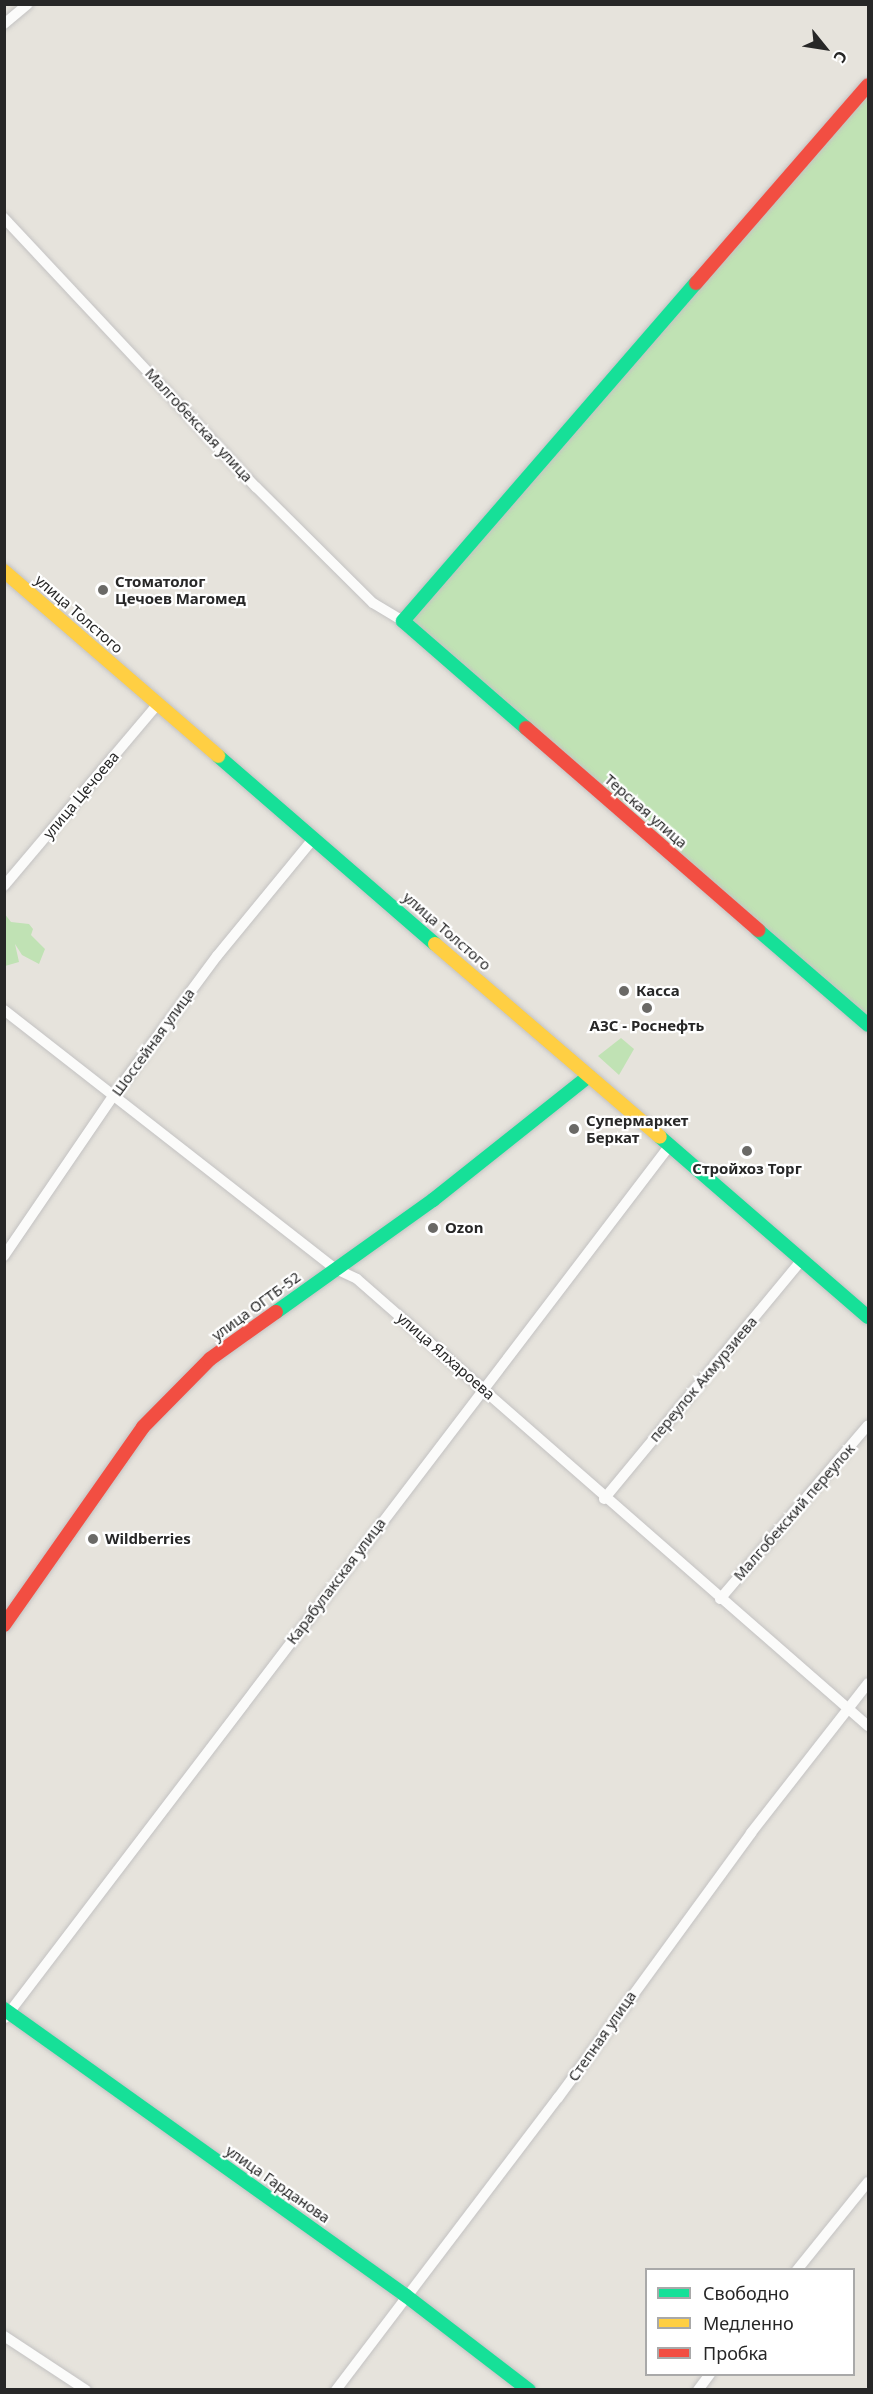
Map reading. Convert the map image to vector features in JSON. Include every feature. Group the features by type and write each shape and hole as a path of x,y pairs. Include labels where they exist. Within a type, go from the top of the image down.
{"street":[{"path":"4,24 28,4"},
{"path":"403,621 868,85"},
{"name":"Малгобекская улица","path":"4,218 256,487 373,603 403,621"},
{"name":"улица Толстого","path":"4,571 868,1317"},
{"name":"Терская улица","path":"403,621 868,1025"},
{"name":"улица Цечоева","path":"4,886 158,704"},
{"name":"Шоссейная улица","path":"4,1256 114,1095 217,956 314,838"},
{"name":"улица Ялхароева","path":"4,1010 336,1269 357,1279 604,1499 868,1726"},
{"name":"улица ОГТБ-52","path":"4,1625 143,1427 210,1359 433,1200 589,1076"},
{"name":"Карабулакская улица","path":"6,2014 482,1388 670,1145"},
{"name":"переулок Акмурзиева","path":"604,1499 802,1260"},
{"name":"Малгобекский переулок","path":"720,1599 868,1425"},
{"name":"Степная улица","path":"336,2390 405,2295 558,2098 657,1957 868,1683"},
{"name":"улица Гарданова","path":"6,2014 405,2295 529,2390"},
{"path":"799,2268 868,2182"},
{"path":"4,2336 86,2390"},
{"path":"698,2390 708,2376"}],"green space":[{"path":"868,85 868,1025 403,621"},
{"path":"4,913 11,922 29,924 33,929 31,935 45,949 39,964 22,955 15,944 19,962 5,966"},
{"path":"621,1038 634,1049 619,1075 598,1056"}],"traffic: fast":[{"path":"526,728 403,621 696,283"},
{"path":"218,756 435,944"},
{"path":"758,930 868,1025"},
{"path":"276,1312 433,1200 589,1076"},
{"path":"660,1137 868,1317"},
{"path":"4,2009 405,2295 529,2390"}],"traffic: slow":[{"path":"4,571 218,756"},
{"path":"435,944 660,1137"}],"traffic: jam":[{"path":"696,283 868,85"},
{"path":"526,728 758,930"},
{"path":"4,1625 143,1427 210,1359 276,1312"}],"place":[{"name":"Стоматолог Цечоев Магомед","path":"103,590"},
{"name":"Касса","path":"624,991"},
{"name":"АЗС - Роснефть","path":"647,1008"},
{"name":"Супермаркет Беркат","path":"574,1129"},
{"name":"Стройхоз Торг","path":"747,1151"},
{"name":"Ozon","path":"433,1228"},
{"name":"Wildberries","path":"93,1539"}]}
